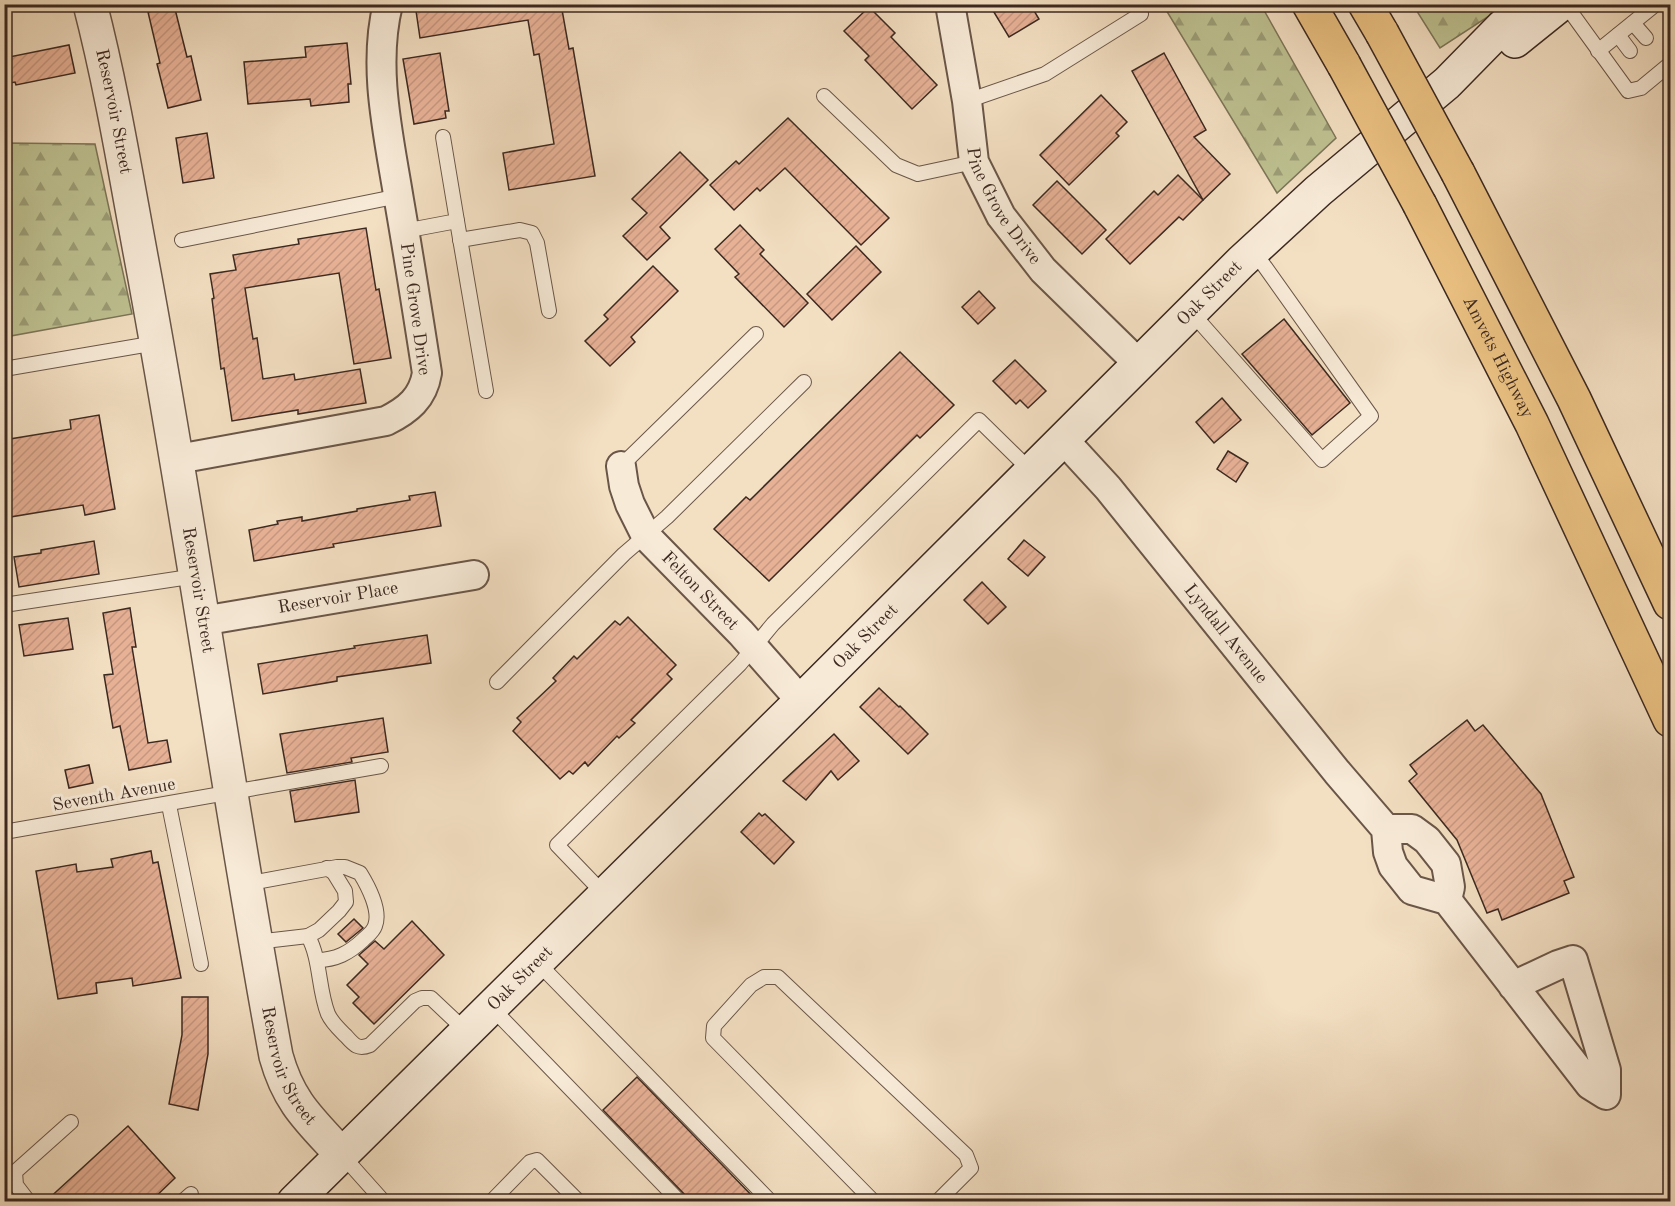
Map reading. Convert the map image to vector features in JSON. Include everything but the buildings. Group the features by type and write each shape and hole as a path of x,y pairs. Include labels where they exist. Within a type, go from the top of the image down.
{"highway":[{"name":"Amvets Highway","path":"1308,4 1420,205 1532,424 1671,720"},
{"path":"1365,4 1458,173 1569,388 1671,603"}],"main road":[{"name":"Reservoir Street","path":"90,4 108,74 178,459 245,884 276,1056 286,1086 300,1109 342,1155"},
{"name":"Oak Street","path":"294,1202 1253,250 1318,191 1447,83 1502,27 1529,4"},
{"name":"Oak Street","path":"1447,83 1511,44 1563,4"}],"street":[{"name":"Pine Grove Drive","path":"178,459 386,421 412,405 425,384 427,373 388,136 382,70 384,22 388,4"},
{"name":"Pine Grove Drive","path":"950,4 967,101 974,162 1001,216 1043,270 1139,364"},
{"name":"Lyndall Avenue","path":"1063,439 1108,488 1386,829"},
{"name":"Felton Street","path":"621,466 630,504 646,536 801,701"},
{"name":"Reservoir Place","path":"202,621 474,574"},
{"path":"1447,900 1450,886 1446,864 1427,840 1412,829 1386,829 1388,852 1393,866 1412,890 1447,900 1513,986"}],"lane":[{"path":"1563,4 1628,91 1641,88 1649,76 1667,63"},
{"path":"1598,51 1656,4"},
{"path":"1666,4 1671,10"},
{"path":"967,101 1045,74 1141,14"},
{"path":"1633,23 1646,38"},
{"path":"1618,35 1630,51"},
{"path":"824,96 896,165 918,174 974,162"},
{"path":"443,137 486,391"},
{"path":"182,240 399,196"},
{"path":"404,231 457,221"},
{"path":"460,240 520,230 532,232 537,243 549,311"},
{"path":"1191,312 1322,460 1371,416 1253,250"},
{"path":"621,466 756,333"},
{"path":"4,369 157,343"},
{"path":"497,682 624,554 667,518 804,382"},
{"path":"604,895 557,845 740,664 773,624 979,420 1030,471"},
{"path":"4,605 196,576"},
{"name":"Seventh Avenue","path":"4,832 169,805 381,766"},
{"path":"169,805 201,964"},
{"path":"245,884 327,868 345,867 360,873 376,914 376,926 352,950 338,957 317,960"},
{"path":"256,942 309,936 343,907 346,902 345,891 334,873 327,868"},
{"path":"309,936 317,960 328,1014 334,1024 356,1047 363,1048 370,1045 415,1001 422,998 433,1000 466,1032"},
{"path":"536,962 771,1202"},
{"path":"874,1202 713,1038 714,1026 751,985 764,977 778,977 966,1155 971,1167 937,1202"},
{"path":"491,1007 680,1202"},
{"path":"29,1202 16,1185 15,1172 71,1122"},
{"path":"342,1155 384,1202"},
{"path":"491,1202 530,1162 537,1160 579,1202"}],"green space":[{"path":"1163,5 1261,5 1336,138 1277,193"},
{"path":"1413,5 1506,5 1440,48"},
{"path":"5,143 95,144 132,314 5,337"}]}
